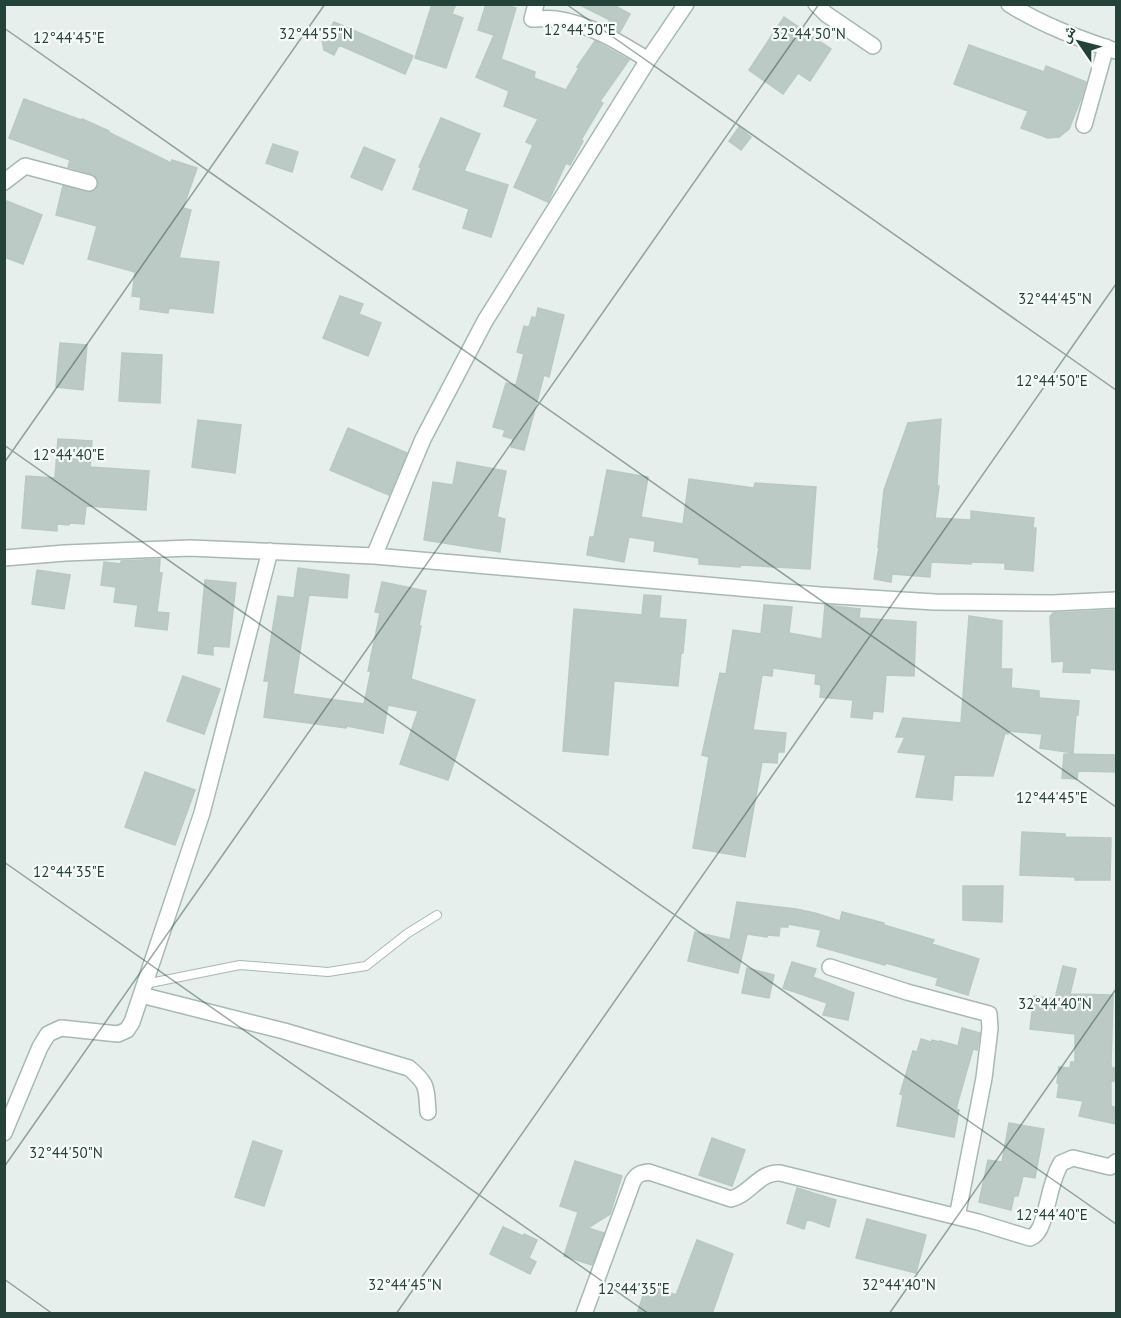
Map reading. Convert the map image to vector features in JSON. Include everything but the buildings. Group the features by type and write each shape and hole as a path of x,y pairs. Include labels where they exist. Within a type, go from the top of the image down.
{"street":[{"path":"536,4 532,19 555,19 587,27 616,40 648,60"},
{"path":"374,556 423,439 486,321 648,60 686,4"},
{"path":"816,4 826,14 873,46"},
{"path":"1009,4 1021,12 1086,41 1111,49 1084,125"},
{"path":"4,182 25,166 89,183"},
{"path":"4,558 190,548 270,551 374,556 808,594 935,602 1053,603 1116,600"},
{"path":"4,1133 40,1047 48,1034 61,1028 118,1034 127,1030 132,1022 202,813 270,551"},
{"path":"830,967 907,992 989,1014 990,1028 984,1078 957,1217"},
{"path":"143,989 409,1068 420,1077 426,1086 428,1112"},
{"path":"584,1314 633,1181 641,1173 649,1172 731,1199 741,1196 768,1174 780,1173 957,1217 1030,1238 1040,1228 1055,1173 1061,1163 1073,1158 1110,1167 1116,1162"}],"lane":[{"path":"143,989 240,964 328,972 366,966 408,933 437,915"}]}
